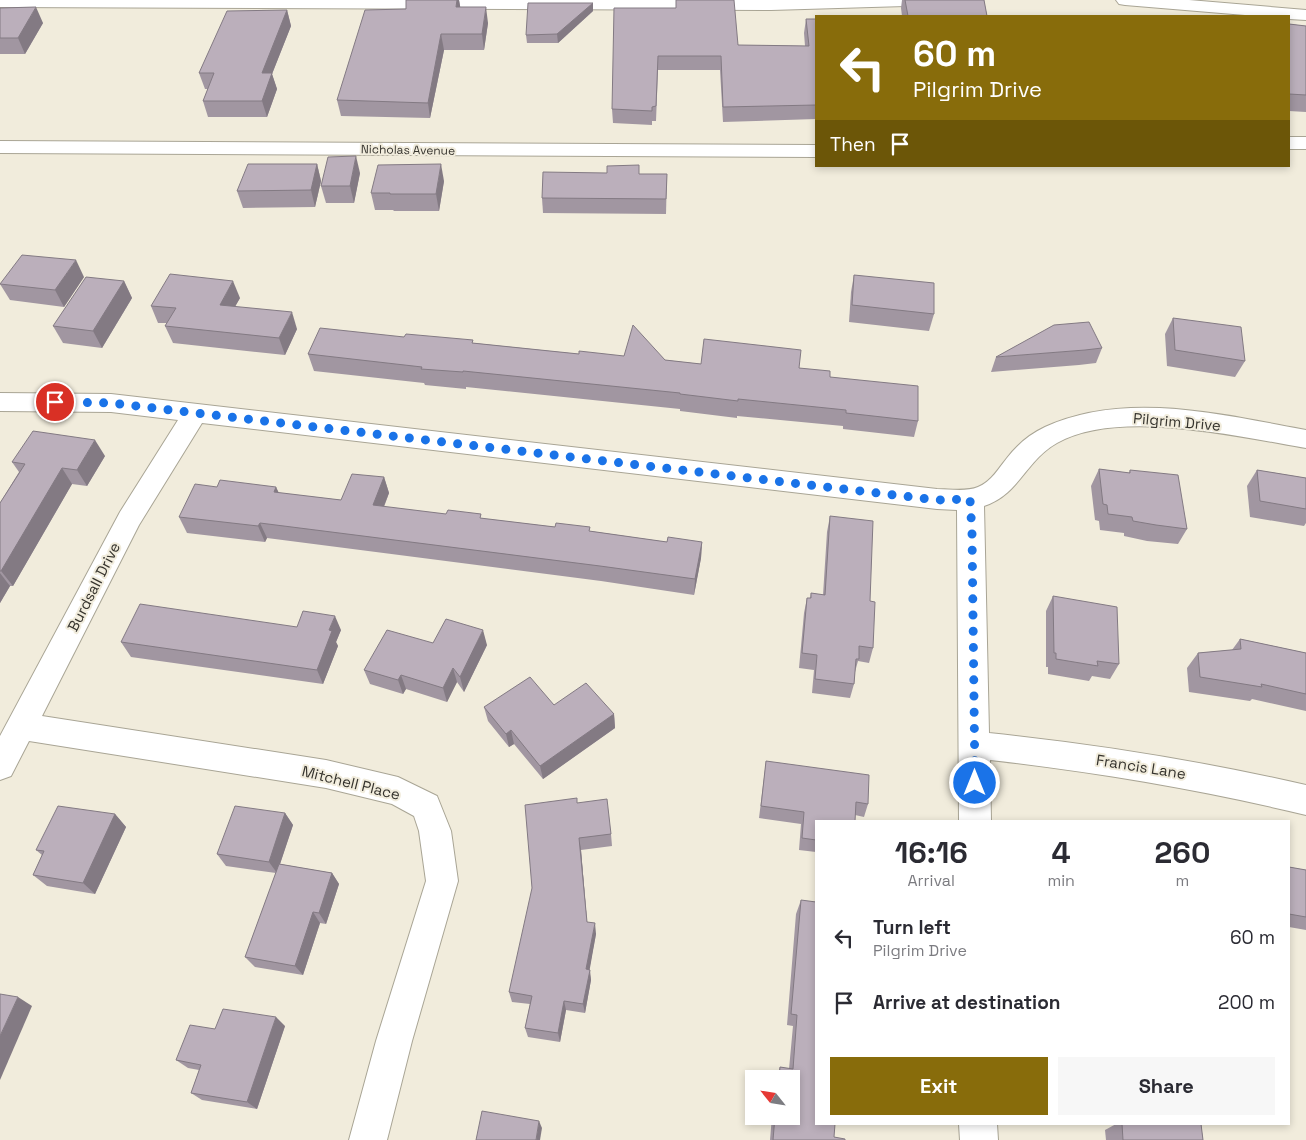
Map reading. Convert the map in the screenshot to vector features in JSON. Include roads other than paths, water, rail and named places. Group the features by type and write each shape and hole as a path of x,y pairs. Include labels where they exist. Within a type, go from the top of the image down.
{"street":[{"path":"0,2 220,1 771,6 939,0"},
{"path":"1126,0 1306,15"},
{"path":"1290,143 1306,143"},
{"name":"Nicholas Avenue","path":"0,147 689,152 815,151"},
{"name":"Pilgrim Drive","path":"0,402 111,403 937,500 970,499 990,494 1007,478 1019,461 1036,444 1058,432 1094,422 1128,417 1180,419 1306,439"},
{"name":"Burdsall Drive","path":"0,766 129,519 196,412"},
{"path":"970,499 975,820"},
{"name":"Mitchell Place","path":"22,726 326,774 398,791 426,806 435,831 442,880 394,1041 368,1140"},
{"name":"Francis Lane","path":"974,745 1034,751 1221,780 1306,800"},
{"path":"978,1125 978,1140"}]}
